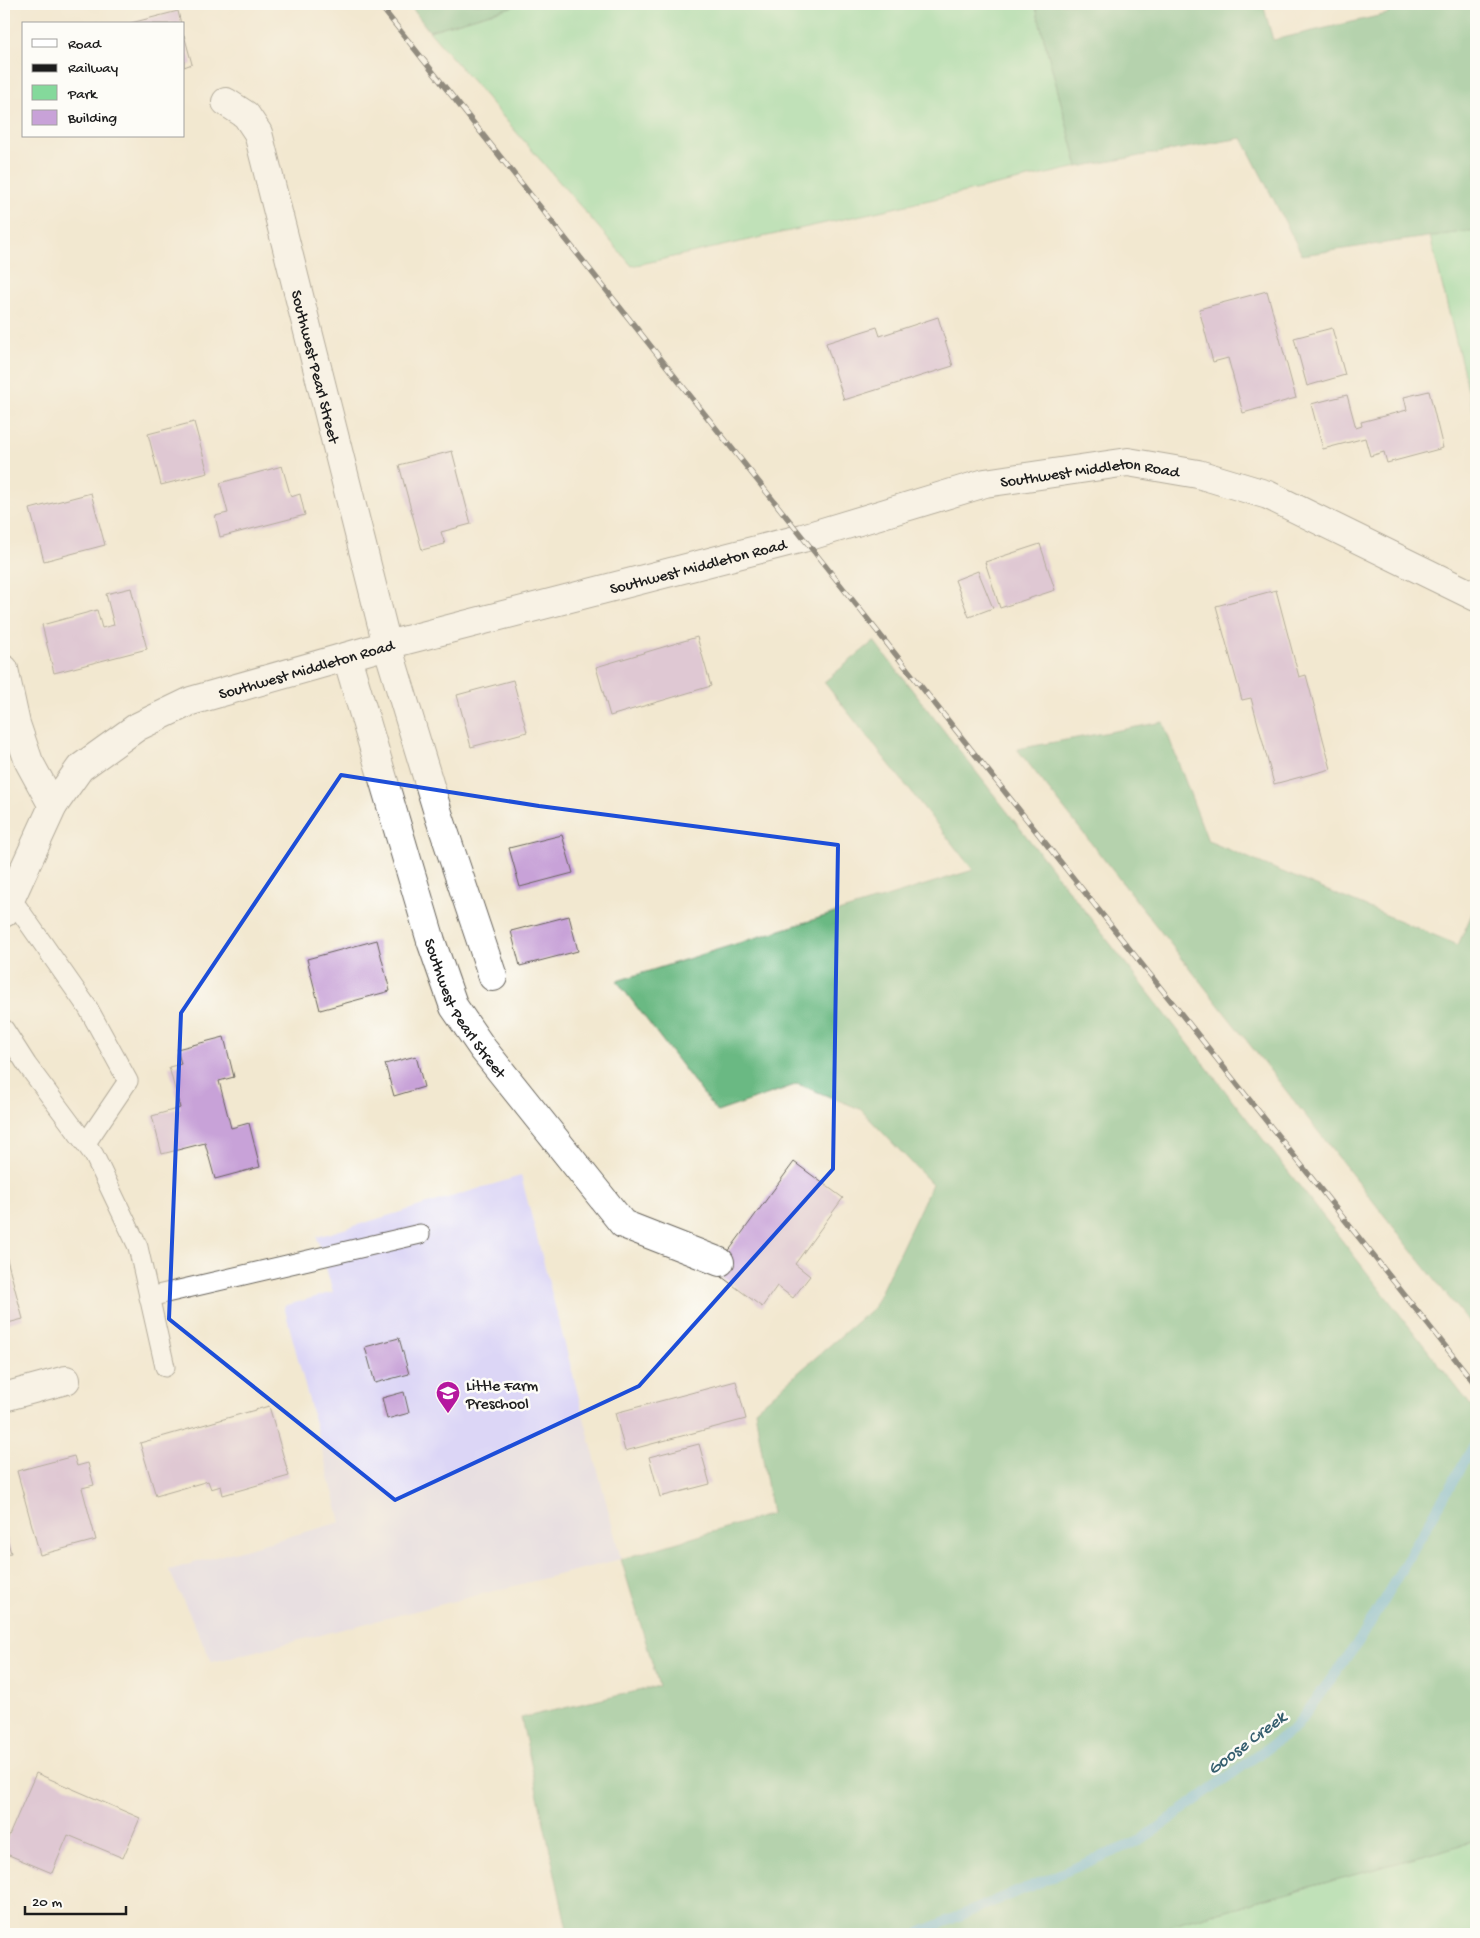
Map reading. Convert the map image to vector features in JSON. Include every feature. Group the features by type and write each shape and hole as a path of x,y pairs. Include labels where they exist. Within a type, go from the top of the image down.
{"street":[{"name":"Southwest Pearl Street","path":"226,102 246,115 258,133 387,645 438,816 492,977"},
{"name":"Southwest Middleton Road","path":"7,907 53,806 80,768 137,727 191,702 387,645 803,538 985,483 1128,462 1198,474 1268,495 1476,597"},
{"name":"Southwest Pearl Street","path":"348,657 431,941 454,1007 483,1049 623,1224 720,1262"},
{"path":"4,668 16,724 29,762 53,806"},
{"path":"4,1397 66,1380"}],"lane":[{"path":"7,907 18,908 88,1008 128,1081 86,1143"},
{"path":"4,1029 27,1065 94,1155 138,1248 164,1367"},
{"path":"149,1297 420,1234"}],"highlighted area":[{"path":"341,775 539,806 838,845 833,1169 639,1386 395,1500 169,1319 181,1013"}],"shaded area":[{"name":"Little Farm Preschool","path":"521,1176 621,1559 212,1662 169,1570 341,1522 284,1306 333,1292 317,1237"}],"green space":[{"path":"409,4 521,4 429,31"},
{"path":"521,4 1035,4 1078,167 632,266 429,31"},
{"path":"1035,4 1263,4 1273,40 1387,14 1398,4 1476,4 1476,230 1302,255 1242,138 1078,167"},
{"path":"1476,230 1476,422 1430,236"},
{"path":"874,641 1476,1412 1476,1841 1140,1934 551,1934 567,1929 521,1718 659,1686 621,1559 772,1514 755,1410 873,1308 932,1184 860,1109 798,1084 717,1112 617,981 973,870 824,682"},
{"path":"1163,722 1208,841 1458,945 1476,905 1476,1332 1017,749"},
{"path":"1476,1841 1476,1934 1140,1934"}],"building":[{"path":"178,11 181,22 135,22"},
{"path":"185,39 192,64 185,67"},
{"path":"1267,291 1296,398 1243,413 1228,358 1213,362 1199,309"},
{"path":"938,317 953,366 844,400 826,343 877,327 880,336"},
{"path":"1332,328 1345,375 1307,386 1294,338"},
{"path":"1429,391 1443,448 1387,463 1384,452 1370,456 1365,438 1323,449 1311,404 1347,395 1356,428 1362,426 1361,422 1407,410 1404,397"},
{"path":"194,422 208,473 161,485 148,434"},
{"path":"452,451 471,524 441,532 445,544 422,550 399,465"},
{"path":"282,466 291,497 300,494 305,515 220,537 215,516 228,513 220,483"},
{"path":"91,493 105,545 44,561 30,509"},
{"path":"1040,544 1055,590 1000,608 985,562"},
{"path":"978,571 993,608 969,617 955,580"},
{"path":"131,588 147,649 54,673 42,625 97,610 102,628 114,625 106,594"},
{"path":"1276,590 1299,677 1306,675 1331,769 1274,784 1251,698 1242,700 1216,606"},
{"path":"697,637 711,686 610,716 596,667"},
{"path":"513,680 527,732 471,747 457,695"},
{"path":"562,835 573,873 520,887 509,848"},
{"path":"569,916 578,951 520,966 511,931"},
{"path":"377,940 390,991 320,1010 307,959"},
{"path":"224,1037 234,1077 219,1081 231,1128 249,1123 260,1167 215,1179 205,1143 162,1154 152,1116 180,1108 169,1067 181,1064 177,1049"},
{"path":"416,1056 424,1087 394,1096 385,1064"},
{"path":"794,1162 843,1198 795,1264 810,1276 793,1298 777,1286 762,1307 714,1271"},
{"path":"4,1248 23,1319 4,1324"},
{"path":"399,1338 409,1374 375,1383 365,1347"},
{"path":"736,1381 746,1419 625,1451 615,1413"},
{"path":"404,1392 409,1413 387,1419 382,1398"},
{"path":"269,1406 289,1476 223,1495 221,1486 211,1489 208,1481 156,1496 140,1443"},
{"path":"699,1444 710,1484 660,1497 649,1457"},
{"path":"74,1456 77,1466 88,1463 94,1485 82,1488 96,1540 40,1555 17,1471"},
{"path":"4,1528 11,1553 4,1554"},
{"path":"36,1773 140,1818 123,1858 68,1835 52,1873 4,1853 4,1847"}],"waterway":[{"name":"Goose Creek","path":"916,1934 1141,1840 1295,1728 1362,1637 1476,1442"}],"railway":[{"path":"379,4 1476,1385"}],"place":[{"name":"Little Farm Preschool","path":"448,1414"}]}
